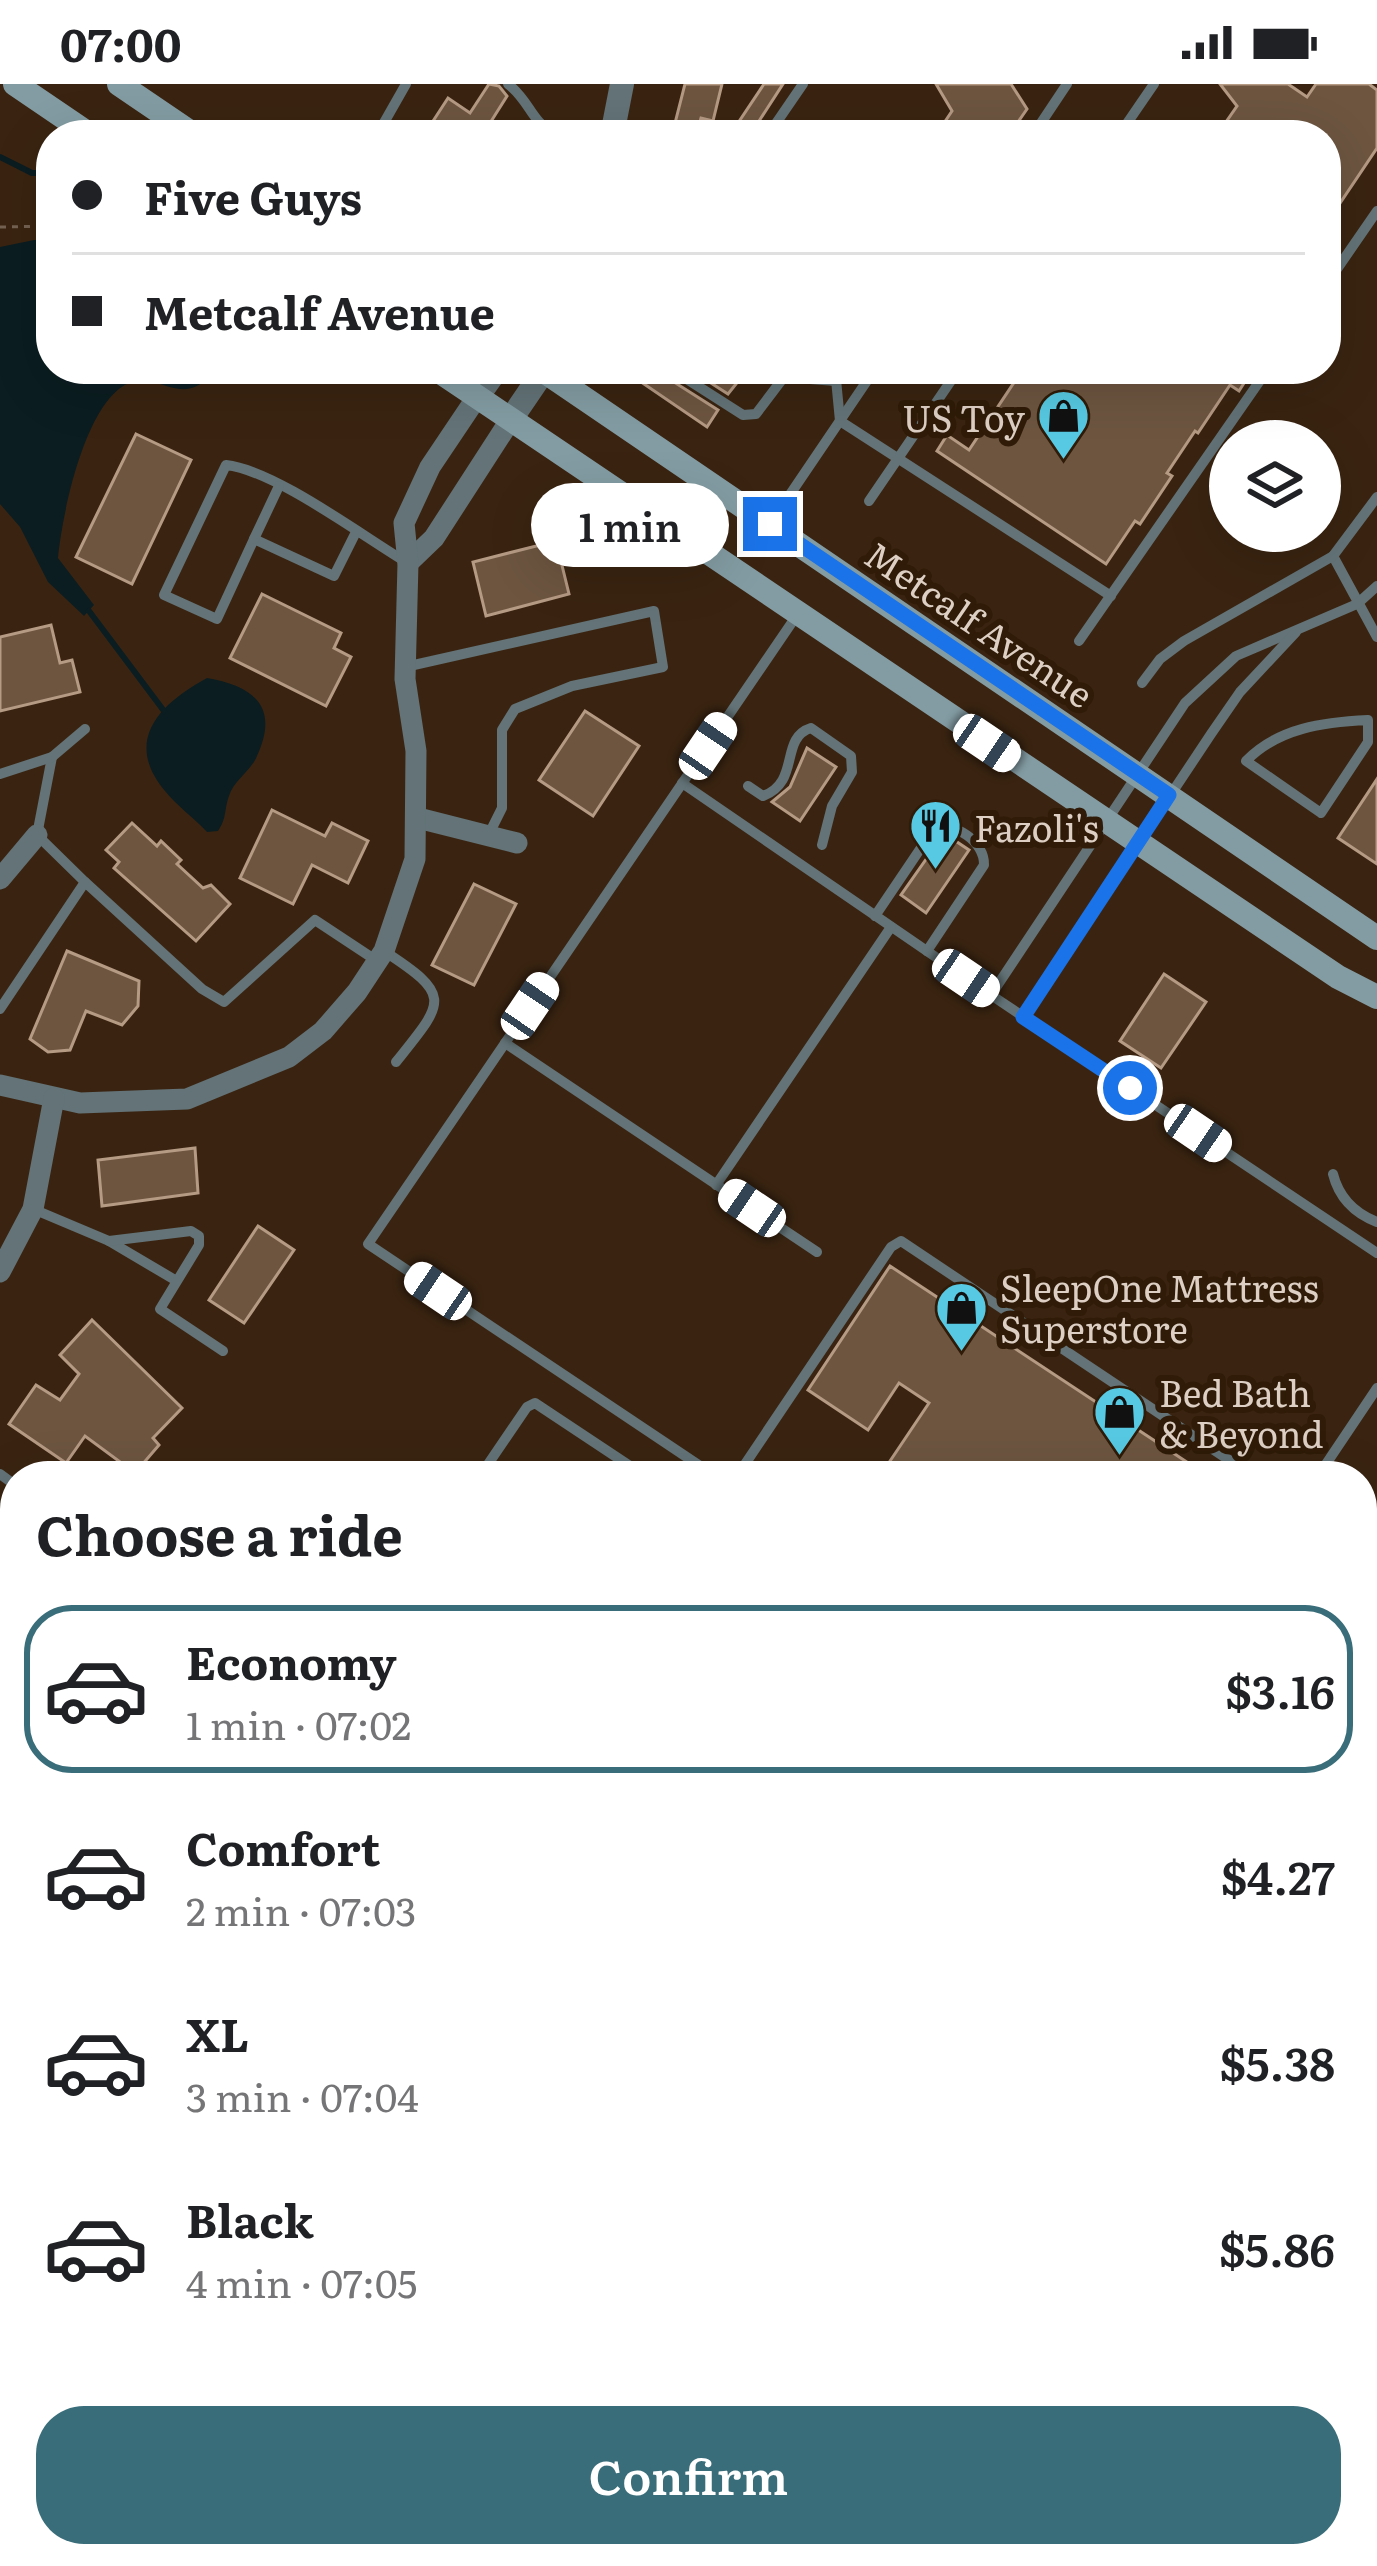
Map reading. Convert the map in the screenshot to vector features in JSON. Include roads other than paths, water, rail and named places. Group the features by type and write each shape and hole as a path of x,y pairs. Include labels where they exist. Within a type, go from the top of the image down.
{"main road":[{"path":"15,84 68,120"},
{"path":"119,84 172,120"},
{"path":"458,384 1104,822 1377,998"},
{"name":"Metcalf Avenue","path":"564,384 1377,938"}],"street":[{"path":"615,120 622,84"},
{"path":"0,1085 80,1103 187,1100 289,1057 323,1031 381,956 415,859 418,818 416,751 405,668 409,563 404,523 430,467 486,384"},
{"path":"409,563 434,538 534,384"},
{"path":"418,818 517,843"},
{"path":"0,879 37,835"},
{"path":"0,1272 33,1209 53,1098"}],"lane":[{"path":"386,120 406,84"},
{"path":"508,84 521,94 535,120"},
{"path":"778,120 803,84"},
{"path":"1043,120 1067,84"},
{"path":"1129,120 1154,84"},
{"path":"1341,263 1377,211"},
{"path":"694,384 743,415 756,414 776,384"},
{"path":"836,384 839,421"},
{"path":"770,524 865,384"},
{"path":"869,501 949,384"},
{"path":"1079,641 1258,384"},
{"path":"839,421 1111,596"},
{"path":"279,486 217,619 164,595 226,465 247,467 409,563"},
{"path":"1142,683 1160,659 1184,641 1333,556 1377,497"},
{"path":"254,539 334,576 356,532"},
{"path":"1333,556 1377,637"},
{"path":"991,995 1185,703 1236,656 1357,604 1377,586"},
{"path":"405,668 654,611 663,667 572,686 515,709 502,730 502,808 489,834"},
{"path":"693,1461 368,1244 798,614"},
{"path":"1023,1017 1240,692 1298,630"},
{"path":"1368,720 1295,730 1270,740 1246,761 1321,813 1368,742 1368,720 1377,708"},
{"path":"748,786 763,796 774,792 790,769 793,744 802,730 811,728 851,756 852,772 832,806 822,845"},
{"path":"0,774 52,757 85,729"},
{"path":"52,757 37,835 202,989 224,1002 315,920 422,976 434,989 436,1000 425,1025 396,1062"},
{"path":"682,783 1377,1252"},
{"path":"875,916 933,830 952,827 980,845 984,865 926,951"},
{"path":"0,1009 85,882"},
{"path":"716,1185 892,927"},
{"path":"505,1043 817,1252"},
{"path":"1333,1174 1354,1210 1377,1222"},
{"path":"33,1209 109,1241 175,1280"},
{"path":"109,1241 191,1231 199,1236 199,1245 160,1309 223,1351"},
{"path":"747,1461 891,1247 901,1240 1231,1461"},
{"path":"1328,1461 1377,1388"},
{"path":"490,1461 527,1407 535,1403 622,1461"}],"waterway":[{"path":"0,157 36,173"},
{"path":"89,611 164,711"}],"place":[{"name":"US Toy","path":"1064,462"},
{"name":"Fazoli's","path":"935,872"},
{"name":"SleepOne Mattress Superstore","path":"961,1353"},
{"name":"Bed Bath & Beyond","path":"1120,1458"}]}
